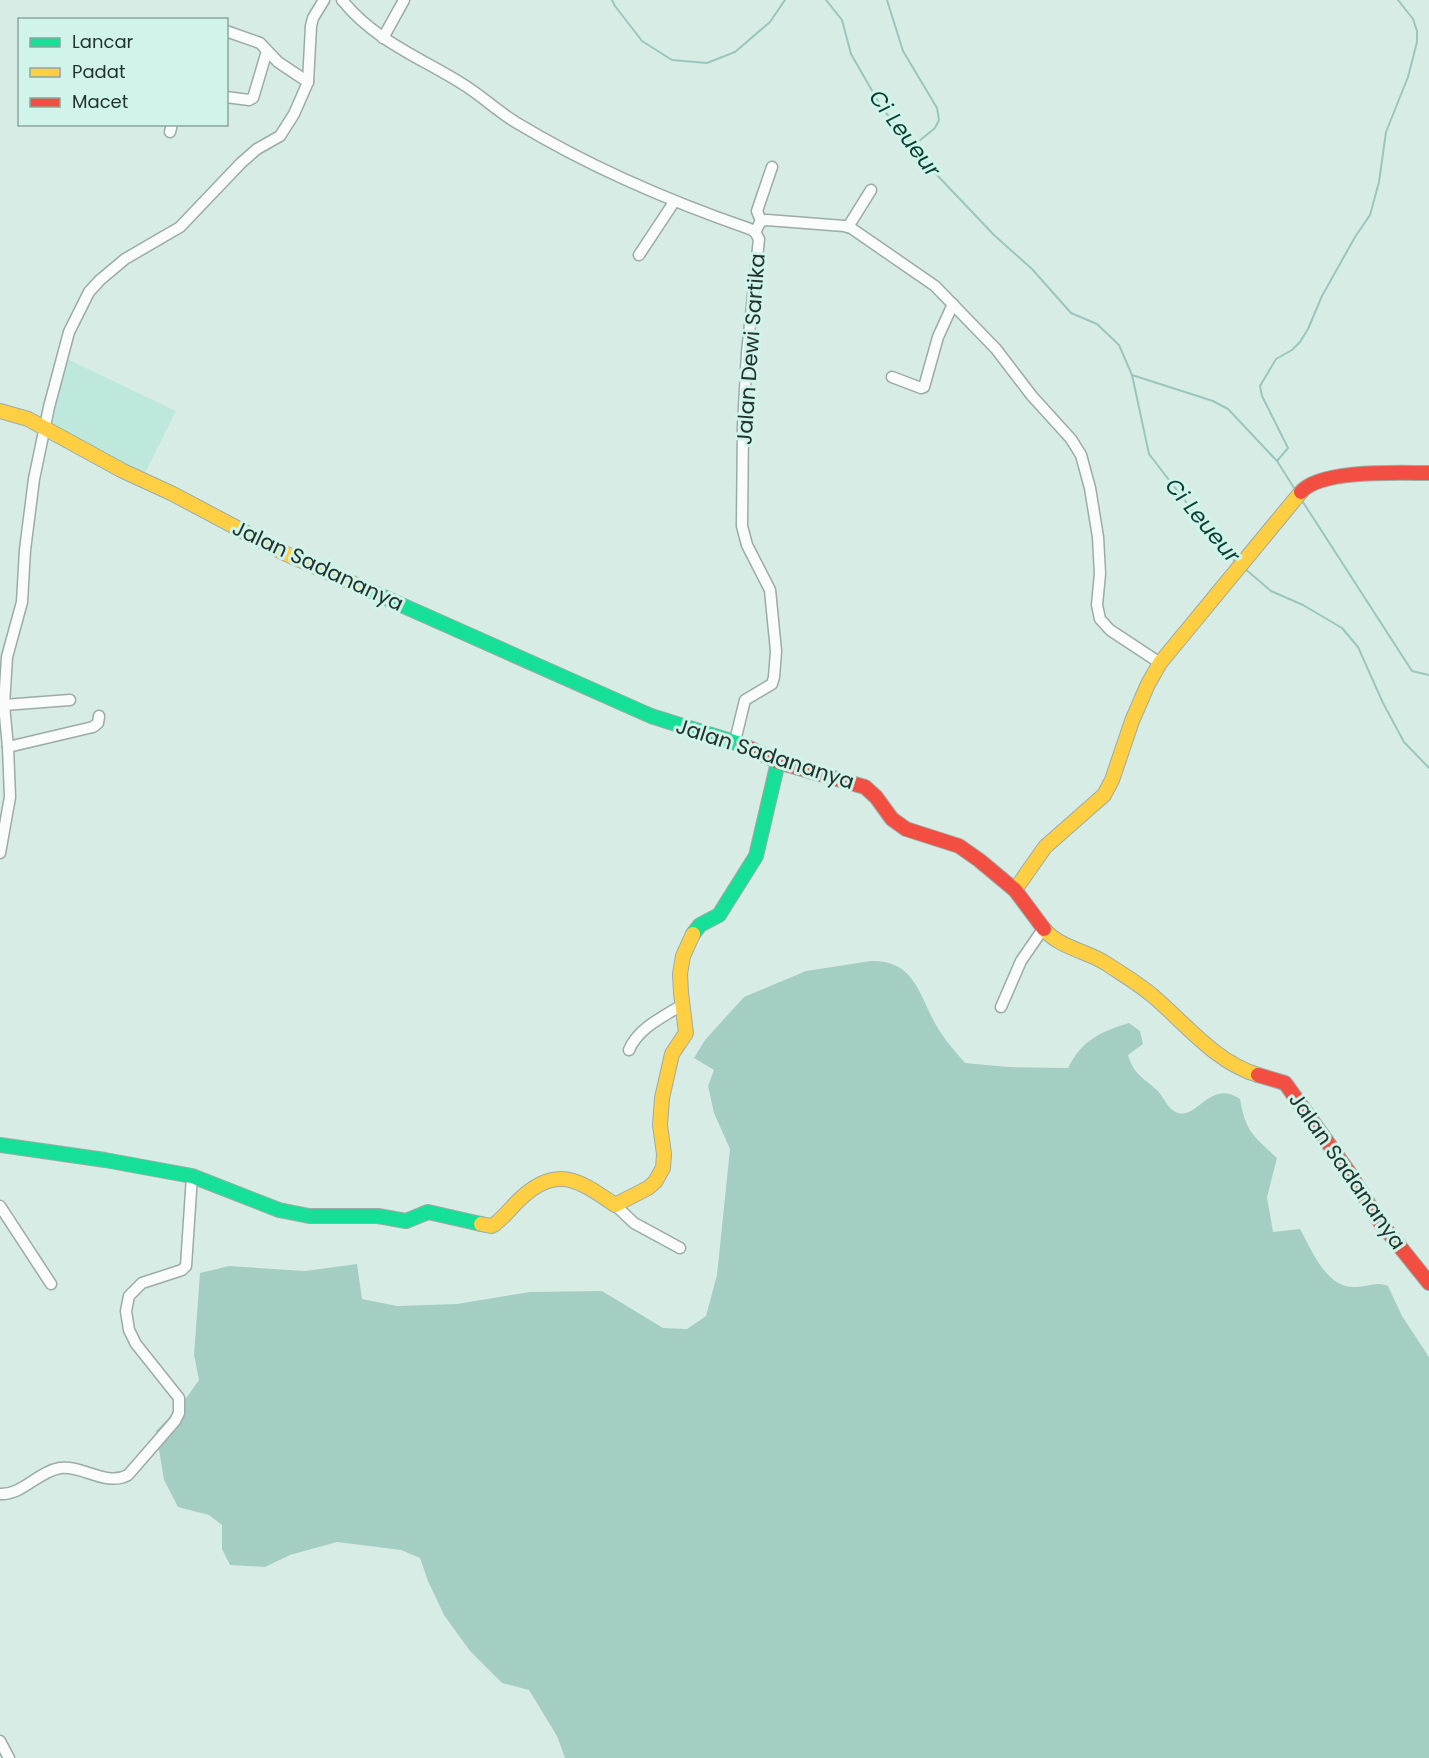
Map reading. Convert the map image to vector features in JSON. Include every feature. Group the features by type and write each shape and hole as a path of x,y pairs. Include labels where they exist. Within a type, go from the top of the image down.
{"street":[{"path":"0,854 10,797 8,747 3,732 7,657 22,602 28,522 45,428 69,332 89,292 100,280 125,260 180,226 240,163 257,149 280,136 294,114 308,82 311,26 324,0"},
{"name":"Jalan Dewi Sartika","path":"342,0 363,24 383,38 470,88 503,114 572,154 674,201 755,232 759,239 747,354 743,424 742,525 747,545 772,595 776,651 774,681 768,688 745,700 735,741"},
{"path":"383,38 405,0"},
{"path":"228,32 256,40 278,62 308,82"},
{"path":"228,97 249,100 253,98 267,51"},
{"path":"761,221 757,211 772,167"},
{"path":"848,227 870,190"},
{"path":"639,255 674,201"},
{"path":"761,221 848,227 935,286 996,349 1032,396 1071,439 1081,455 1090,488 1098,537 1100,574 1098,614 1110,630 1160,663"},
{"path":"755,232 761,221"},
{"path":"892,377 921,388 924,387 936,341 953,304"},
{"name":"Jalan Sadananya","path":"0,411 28,419 123,471 173,494 294,558 651,716 735,741 778,762 865,787 898,824 922,836 959,846 979,860 1015,890 1043,929 1058,941 1101,960 1150,994 1204,1043 1228,1061 1242,1070 1285,1083 1380,1222 1429,1283"},
{"path":"1015,890 1050,841 1096,803 1109,788 1132,721 1160,663 1286,509 1310,485 1332,477 1429,473"},
{"path":"4,705 70,700"},
{"path":"8,747 93,727 98,723 99,716"},
{"path":"615,1205 648,1189 656,1181 662,1169 665,1157 660,1130 663,1090 675,1048 687,1032 687,1021 682,1005 680,972 683,951 697,927 714,919 722,911 753,863 778,762"},
{"path":"1000,1006 1021,961 1043,929"},
{"path":"629,1050 633,1042 649,1026 682,1005"},
{"path":"0,1145 105,1160 192,1176 279,1210 309,1216 378,1215 406,1221 428,1212 491,1227 535,1186 544,1180 560,1176 576,1180 593,1189 634,1223 680,1248"},
{"path":"0,1494 13,1493 58,1468 74,1467 110,1479 121,1478 128,1475 175,1420 179,1413 179,1398 136,1344 129,1330 126,1311 129,1296 142,1283 182,1270 186,1266 192,1176"},
{"path":"0,1206 51,1284"},
{"path":"0,1741 9,1758"}],"green space":[{"path":"65,358 176,411 143,477 48,423"},
{"path":"871,961 887,962 899,967 908,975 916,985 941,1033 965,1063 1008,1067 1068,1068 1079,1050 1093,1038 1129,1023 1140,1031 1143,1044 1128,1055 1133,1067 1157,1090 1174,1111 1182,1114 1189,1112 1211,1097 1220,1094 1229,1094 1240,1099 1248,1127 1277,1158 1267,1197 1273,1232 1300,1229 1321,1267 1336,1282 1356,1287 1376,1284 1388,1286 1402,1316 1429,1357 1429,1758 565,1758 557,1736 529,1690 502,1683 470,1651 444,1615 420,1558 401,1550 337,1542 290,1555 265,1567 230,1565 222,1549 222,1525 209,1515 178,1507 164,1480 156,1431 182,1404 199,1380 194,1355 200,1273 229,1266 305,1271 357,1264 362,1299 397,1306 457,1304 530,1292 602,1291 663,1328 687,1329 706,1316 717,1275 730,1149 714,1113 708,1086 714,1070 694,1058 705,1040 744,997 806,971"}],"waterway":[{"name":"Ci Leueur","path":"612,0 642,41 672,60 707,63 735,52 770,22 785,0"},
{"name":"Ci Leueur","path":"826,0 842,20 851,54 882,108 936,174 994,235 1032,269 1071,313 1097,324 1119,345 1132,375 1149,454 1223,550 1235,561"},
{"path":"887,0 903,51 937,108 939,120 935,128 913,146"},
{"path":"1277,461 1288,448 1262,396 1260,386 1276,359 1292,350 1300,342 1322,296 1370,215 1379,182 1386,132 1408,77 1417,42 1417,31 1413,19 1398,0"},
{"name":"Ci Leueur","path":"1132,375 1213,401 1228,409 1277,461 1296,491"},
{"name":"Ci Leueur","path":"1301,499 1412,671 1429,675"},
{"name":"Ci Leueur","path":"1244,568 1271,591 1303,605 1342,628 1358,647 1383,703 1404,742 1429,768"}],"traffic: fast":[{"path":"361,587 651,716 743,745"},
{"path":"693,934 700,925 719,915 756,856 778,762"},
{"path":"0,1145 105,1160 192,1176 279,1210 309,1216 378,1216 406,1221 428,1212 481,1224"}],"traffic: slow":[{"path":"0,411 28,419 123,471 173,494 284,553 361,587"},
{"path":"1015,890 1045,847 1104,795 1112,780 1132,721 1160,663 1301,492"},
{"path":"1044,929 1058,941 1099,960 1136,983 1215,1052 1242,1069 1258,1075"},
{"path":"481,1224 491,1226 495,1224 531,1189 555,1179 566,1179 578,1183 615,1205 655,1182 663,1168 664,1154 660,1125 662,1098 672,1054 686,1033 680,974 683,956 693,934"}],"traffic: jam":[{"path":"1301,492 1325,479 1342,476 1429,473"},
{"path":"743,745 778,762 865,787 876,797 892,819 906,829 959,846 979,860 1015,890 1044,929"},
{"path":"1258,1075 1285,1083 1348,1171 1380,1222 1429,1283"}]}
